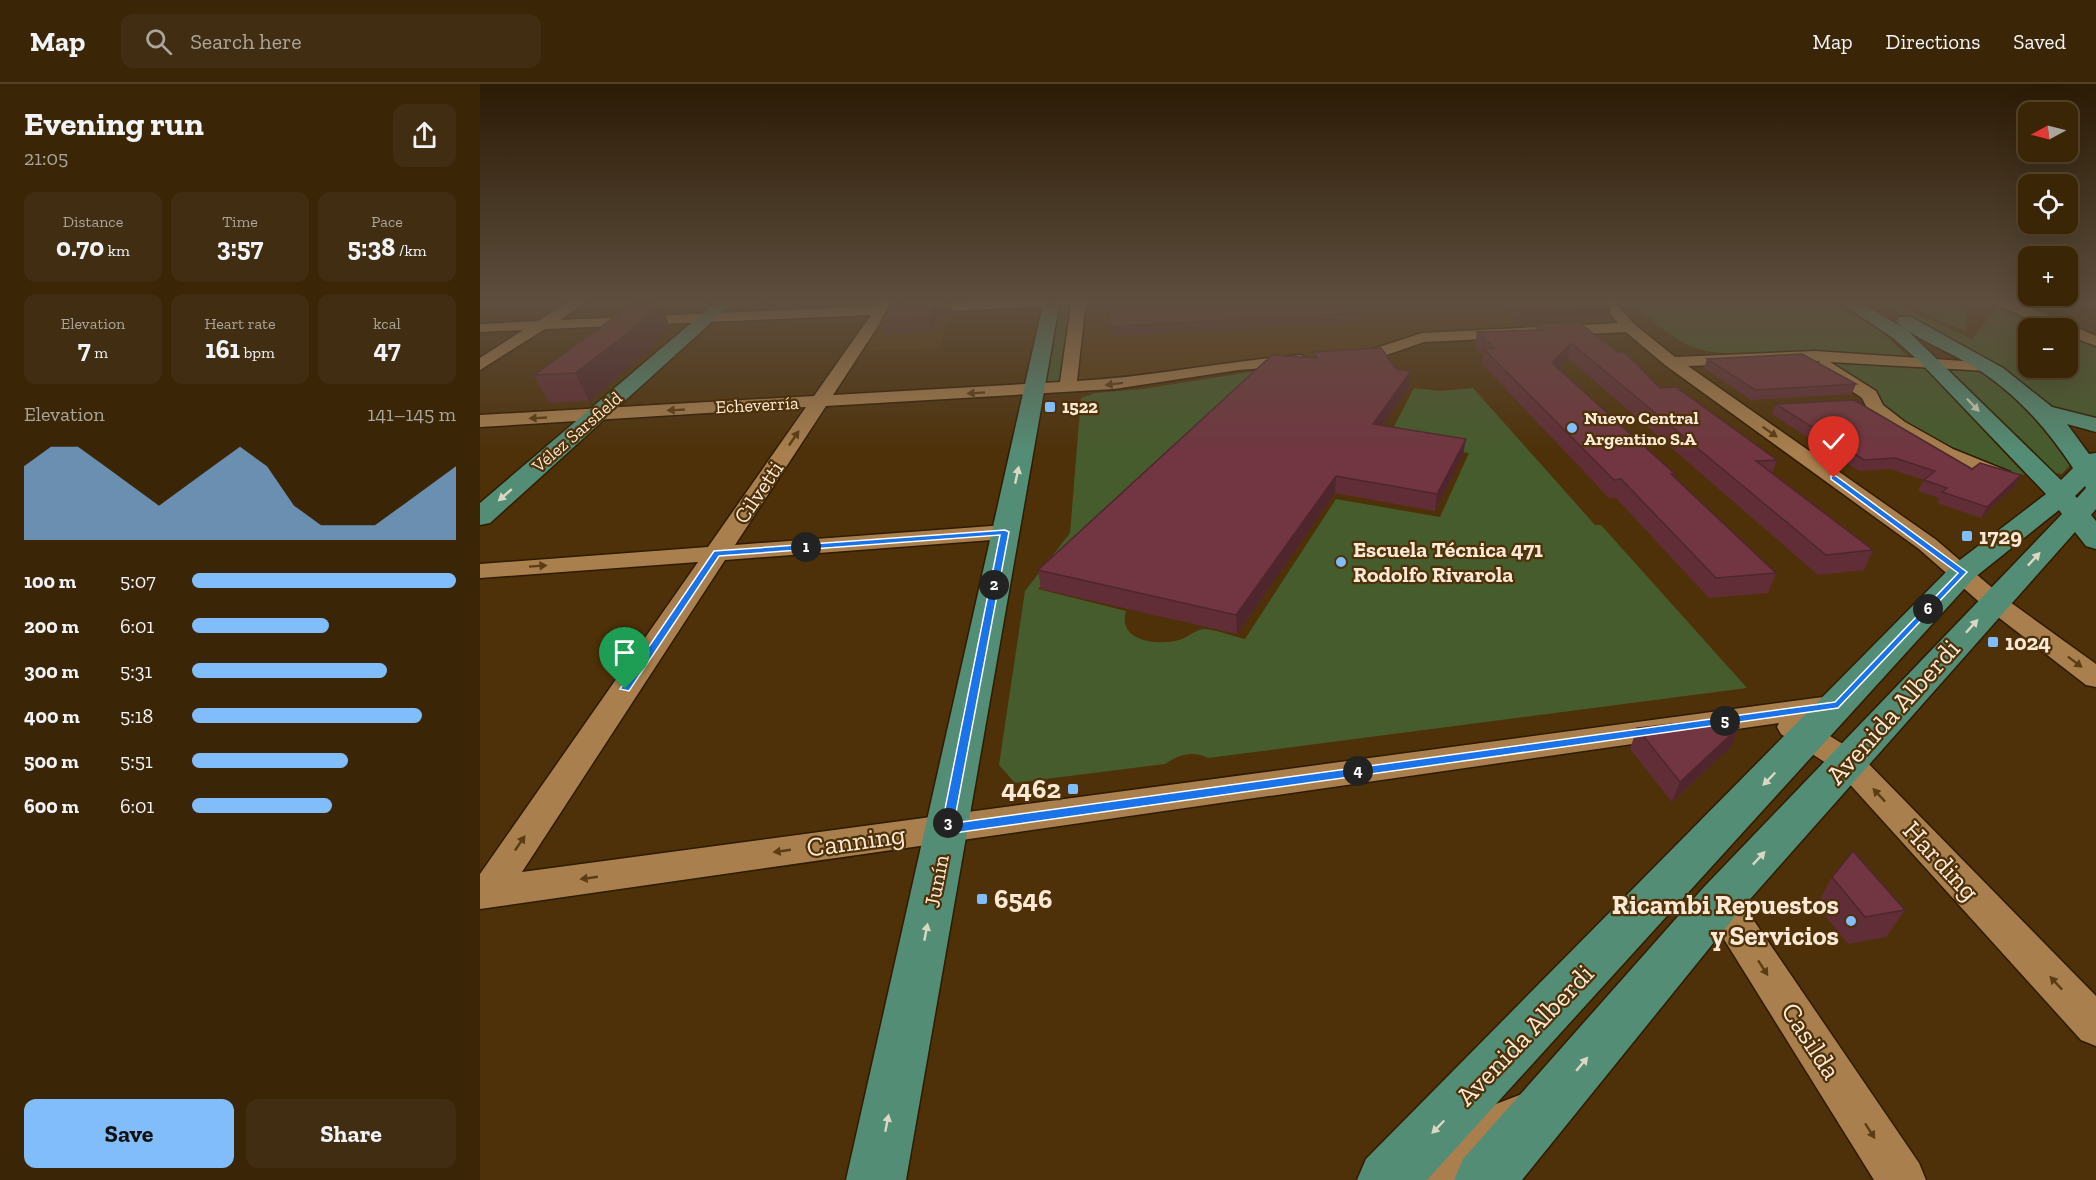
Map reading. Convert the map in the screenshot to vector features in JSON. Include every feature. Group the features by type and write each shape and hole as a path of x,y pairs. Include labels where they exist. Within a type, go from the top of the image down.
{"main road":[{"name":"Vélez Sarsfield","path":"480,517 669,351"},
{"name":"Junín","path":"876,1180 1041,351"},
{"path":"1915,351 1922,360 2085,486"},
{"path":"1961,351 1984,364 2018,388 2044,412 2085,486 2096,540"},
{"path":"2044,412 2096,425"},
{"name":"Avenida Alberdi","path":"1388,1180 1963,572 2085,486"},
{"name":"Avenida Alberdi","path":"1485,1155 1544,1109 1720,901 1994,602 2085,486"}],"street":[{"path":"480,365 502,351"},
{"name":"Cilvetti","path":"484,892 853,351"},
{"path":"1068,387 1073,351"},
{"name":"Echeverría","path":"480,421 1113,384 1234,358 1322,358 1372,354 1381,351"},
{"path":"1658,351 1963,572 1994,602 2096,678"},
{"path":"1689,351 1732,358"},
{"path":"1671,362 1815,356 1984,364"},
{"path":"1815,356 1869,395 1875,408 1885,417 1921,440 1974,466 2003,476"},
{"path":"1851,402 1873,401"},
{"path":"1738,409 1772,407"},
{"path":"480,570 1005,532"},
{"name":"Canning","path":"484,892 1770,715 1824,721"},
{"name":"Harding","path":"1824,721 1848,762 2096,1026"},
{"name":"Casilda","path":"1720,901 1902,1180"},
{"path":"1442,1180 1485,1155 1493,1069"}],"shaded area":[{"path":"1073,351 1383,351 1372,355 1068,387"}],"green space":[{"path":"1042,351 1073,351 1068,387 1034,389"},
{"path":"1709,351 1799,351 1744,354"},
{"path":"1805,351 1902,351 1908,357"},
{"path":"1970,351 2018,351 2018,378 2078,378 2078,351 2096,351 2096,421 2054,412 1999,367"},
{"path":"1829,360 1924,367 2025,475 2005,473 1913,431 1828,364"},
{"path":"1947,367 1985,371 2040,418 2071,464 2062,474 2048,472"},
{"name":"Escuela Técnica 471 Rodolfo Rivarola","path":"1268,369 1038,589 1126,611 1127,629 1141,639 1170,642 1204,629 1245,639 1336,499 1440,517 1469,453 1386,442 1414,388 1439,391 1473,388 1595,525 1601,525 1747,688 1208,758 1191,754 1175,758 1165,764 1015,783 999,765 1025,591 1070,533 1081,398 1096,393 1143,389"}],"building":[{"path":"567,351 604,351 575,373 534,375"},
{"path":"1383,351 1396,369 1411,371 1373,424 1466,439 1437,494 1336,476 1236,615 1038,570 1272,355 1317,358 1313,352"},
{"path":"1486,351 1563,351 1552,363 1675,474 1671,474 1776,573 1716,578 1621,479 1614,480"},
{"path":"1581,351 1623,352 1660,388 1676,387 1777,460 1756,461 1873,550 1826,555"},
{"path":"1802,354 1856,384 1755,390 1707,359"},
{"path":"1854,400 1972,469 1980,463 2021,475 1987,507 1942,492 1947,488 1924,480 1935,471 1895,458 1864,460 1776,404"},
{"path":"1727,718 1739,727 1680,782 1637,728"},
{"path":"1853,851 1905,910 1865,917 1832,877"}],"place":[{"name":"1522","path":"1050,407"},
{"name":"Nuevo Central Argentino S.A","path":"1572,428"},
{"name":"1729","path":"1967,536"},
{"name":"Escuela Técnica 471 Rodolfo Rivarola","path":"1341,562"},
{"name":"1024","path":"1993,642"},
{"name":"4462","path":"1073,789"},
{"name":"6546","path":"982,899"},
{"name":"Ricambi Repuestos y Servicios","path":"1851,921"}],"route":[{"path":"625,689 717,553 1005,532 947,829 1838,705 1963,572 1834,478"}]}
